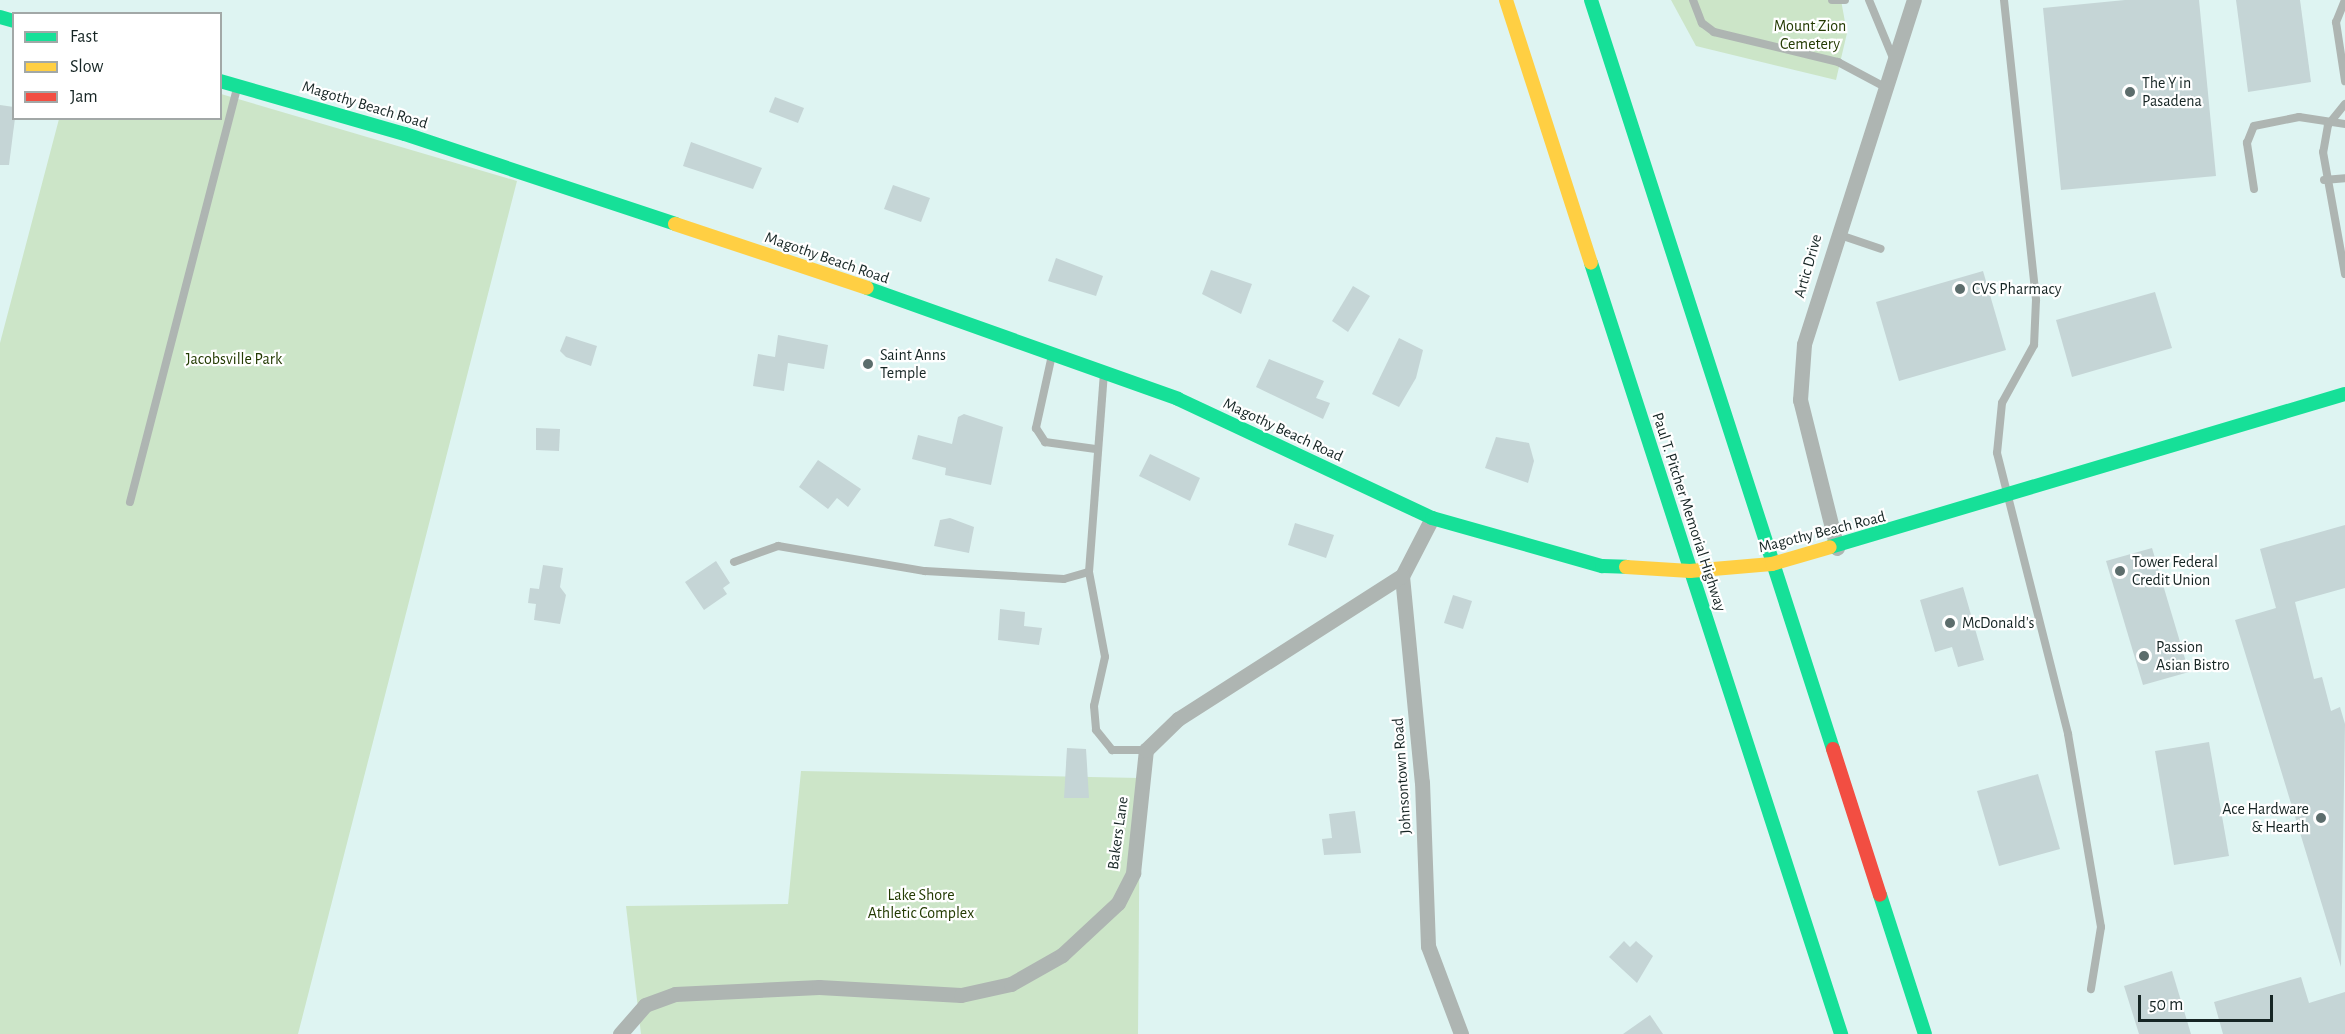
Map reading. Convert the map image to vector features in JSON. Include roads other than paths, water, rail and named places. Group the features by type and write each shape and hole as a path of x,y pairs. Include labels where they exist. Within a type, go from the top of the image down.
{"street":[{"name":"Paul T. Pitcher Memorial Highway","path":"1506,0 1841,1034"},
{"path":"1591,0 1925,1034"},
{"name":"Artic Drive","path":"1837,548 1800,400 1804,344 1883,86 1914,0"},
{"name":"Magothy Beach Road","path":"222,81 428,141 1104,372 1178,399 1432,518 1602,566 1690,571 1772,564 1837,548 2005,499 2345,394"},
{"path":"1146,750 1178,719 1402,576 1432,518"},
{"name":"Johnsontown Road","path":"1402,576 1422,782 1428,946 1461,1034"},
{"name":"Bakers Lane","path":"620,1034 645,1005 675,994 819,987 961,995 1011,984 1062,955 1118,903 1133,873 1146,750"}],"lane":[{"path":"1693,0 1702,23 1714,32 1838,62 1883,86"},
{"path":"1832,0 1845,0"},
{"path":"1869,0 1893,58"},
{"path":"2004,0 2036,300 2034,345 2002,404 1996,453 2005,499 2068,734 2101,927 2091,989"},
{"path":"2345,0 2336,21 2345,81"},
{"path":"130,502 237,85"},
{"path":"2345,104 2328,125 2324,180 2342,234 2345,274"},
{"path":"2254,189 2247,143 2254,126 2299,117 2328,125 2345,124"},
{"path":"2324,180 2345,178"},
{"path":"1836,234 1881,249"},
{"path":"1052,354 1036,428 1045,442 1096,449"},
{"path":"1104,372 1096,449 1089,572 1105,657 1094,706 1096,729 1112,750 1146,750"},
{"path":"734,562 778,546 925,571 1065,579 1089,572"}],"place":[{"name":"The Y in Pasadena","path":"2130,92"},
{"name":"CVS Pharmacy","path":"1960,289"},
{"name":"Saint Anns Temple","path":"868,364"},
{"name":"Tower Federal Credit Union","path":"2120,571"},
{"name":"McDonald's","path":"1950,623"},
{"name":"Passion Asian Bistro","path":"2144,656"},
{"name":"Ace Hardware & Hearth","path":"2321,818"}],"park label":[{"name":"Mount Zion Cemetery","path":"1810,35"},
{"name":"Jacobsville Park","path":"234,359"},
{"name":"Lake Shore Athletic Complex","path":"921,904"}]}
